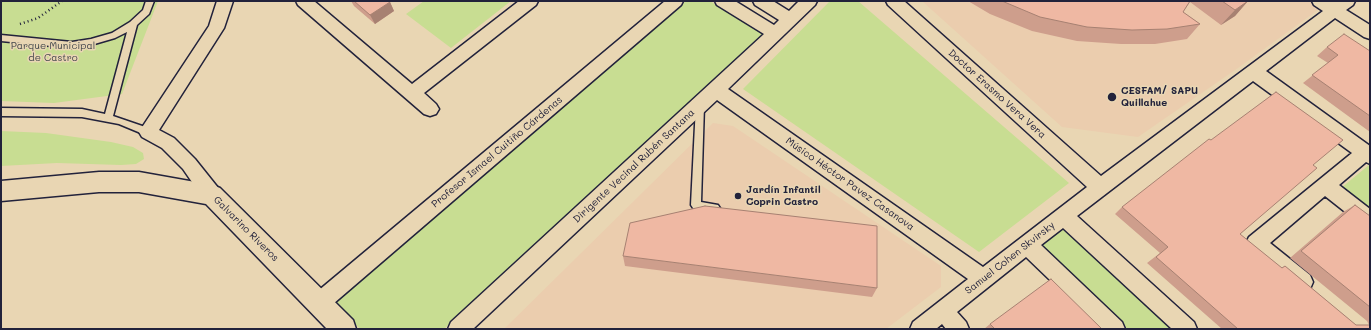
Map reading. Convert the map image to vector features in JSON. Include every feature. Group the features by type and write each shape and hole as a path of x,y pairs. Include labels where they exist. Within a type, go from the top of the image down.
{"street":[{"path":"212,195 189,164 168,143 148,132 216,28 225,1"},
{"path":"412,93 530,1"},
{"name":"Profesor Ismael Cuitiño Cárdenas","path":"319,303 675,1"},
{"path":"723,1 775,33"},
{"path":"761,1 790,18"},
{"name":"Dirigente Vecinal Rubén Santana","path":"458,329 810,1"},
{"name":"Doctor Erasmo Vera Vera","path":"894,1 1100,187"},
{"path":"1320,1 1341,6 1370,33"},
{"path":"310,3 430,109"},
{"name":"Samuel Cohen Skvirsky","path":"920,329 1100,187 1341,6"},
{"path":"1254,72 1367,154 1325,185 1256,242 1316,293"},
{"name":"Músico Héctor Pavez Casanova","path":"716,90 983,278"},
{"name":"Galvarino Riveros","path":"1,191 99,182 139,182 212,195 344,329"},
{"path":"1325,185 1370,220"},
{"path":"1063,216 1188,329"},
{"path":"1027,245 1115,329"},
{"path":"943,311 959,329"}],"lane":[{"path":"1,38 72,45 91,42 116,35 133,24 146,12 150,1"},
{"path":"108,118 133,24"},
{"path":"700,105 696,205 726,210"},
{"path":"1,112 82,113 120,120 148,132"}],"path":[{"path":"16,26 38,18 62,1"}],"shaded area":[{"name":"CESFAM/ SAPU Quillahue","path":"922,1 1312,1 1322,7 1238,68 1138,137 1062,127"},
{"name":"Jardín Infantil Coprin Castro","path":"713,123 733,126 941,266 941,287 886,329 504,329"}],"green space":[{"name":"Parque Municipal de Castro","path":"1,1 158,1 122,94 54,103 1,101"},
{"path":"424,1 511,1 451,48 406,14"},
{"path":"686,1 710,1 763,34 709,86 444,329 360,329 334,302"},
{"path":"830,1 858,1 1069,183 979,252 743,89"},
{"path":"1,131 46,133 111,142 133,147 143,153 144,159 136,164 121,165 57,163 1,166"},
{"path":"1369,165 1370,166 1370,209 1341,188"},
{"path":"1064,225 1178,329 1124,329 1037,247"}],"building":[{"path":"354,1 389,1 390,2 370,15"},
{"path":"1002,1 1190,1 1183,12 1200,24 1167,29 1132,30 1087,27 1040,17"},
{"path":"1222,1 1248,1 1235,10"},
{"path":"1344,34 1370,51 1370,116 1312,75 1338,55 1327,47"},
{"path":"1276,92 1343,140 1313,165 1317,168 1240,234 1282,268 1285,266 1356,325 1370,325 1370,329 1238,329 1156,257 1168,247 1122,207 1209,139 1211,140"},
{"path":"1355,205 1370,216 1370,307 1301,251"},
{"path":"705,206 877,226 877,288 623,256 630,223"},
{"path":"1051,279 1102,329 995,329 990,324"}],"place":[{"name":"CESFAM/ SAPU Quillahue","path":"1112,97"},
{"name":"Jardín Infantil Coprin Castro","path":"738,196"}]}
